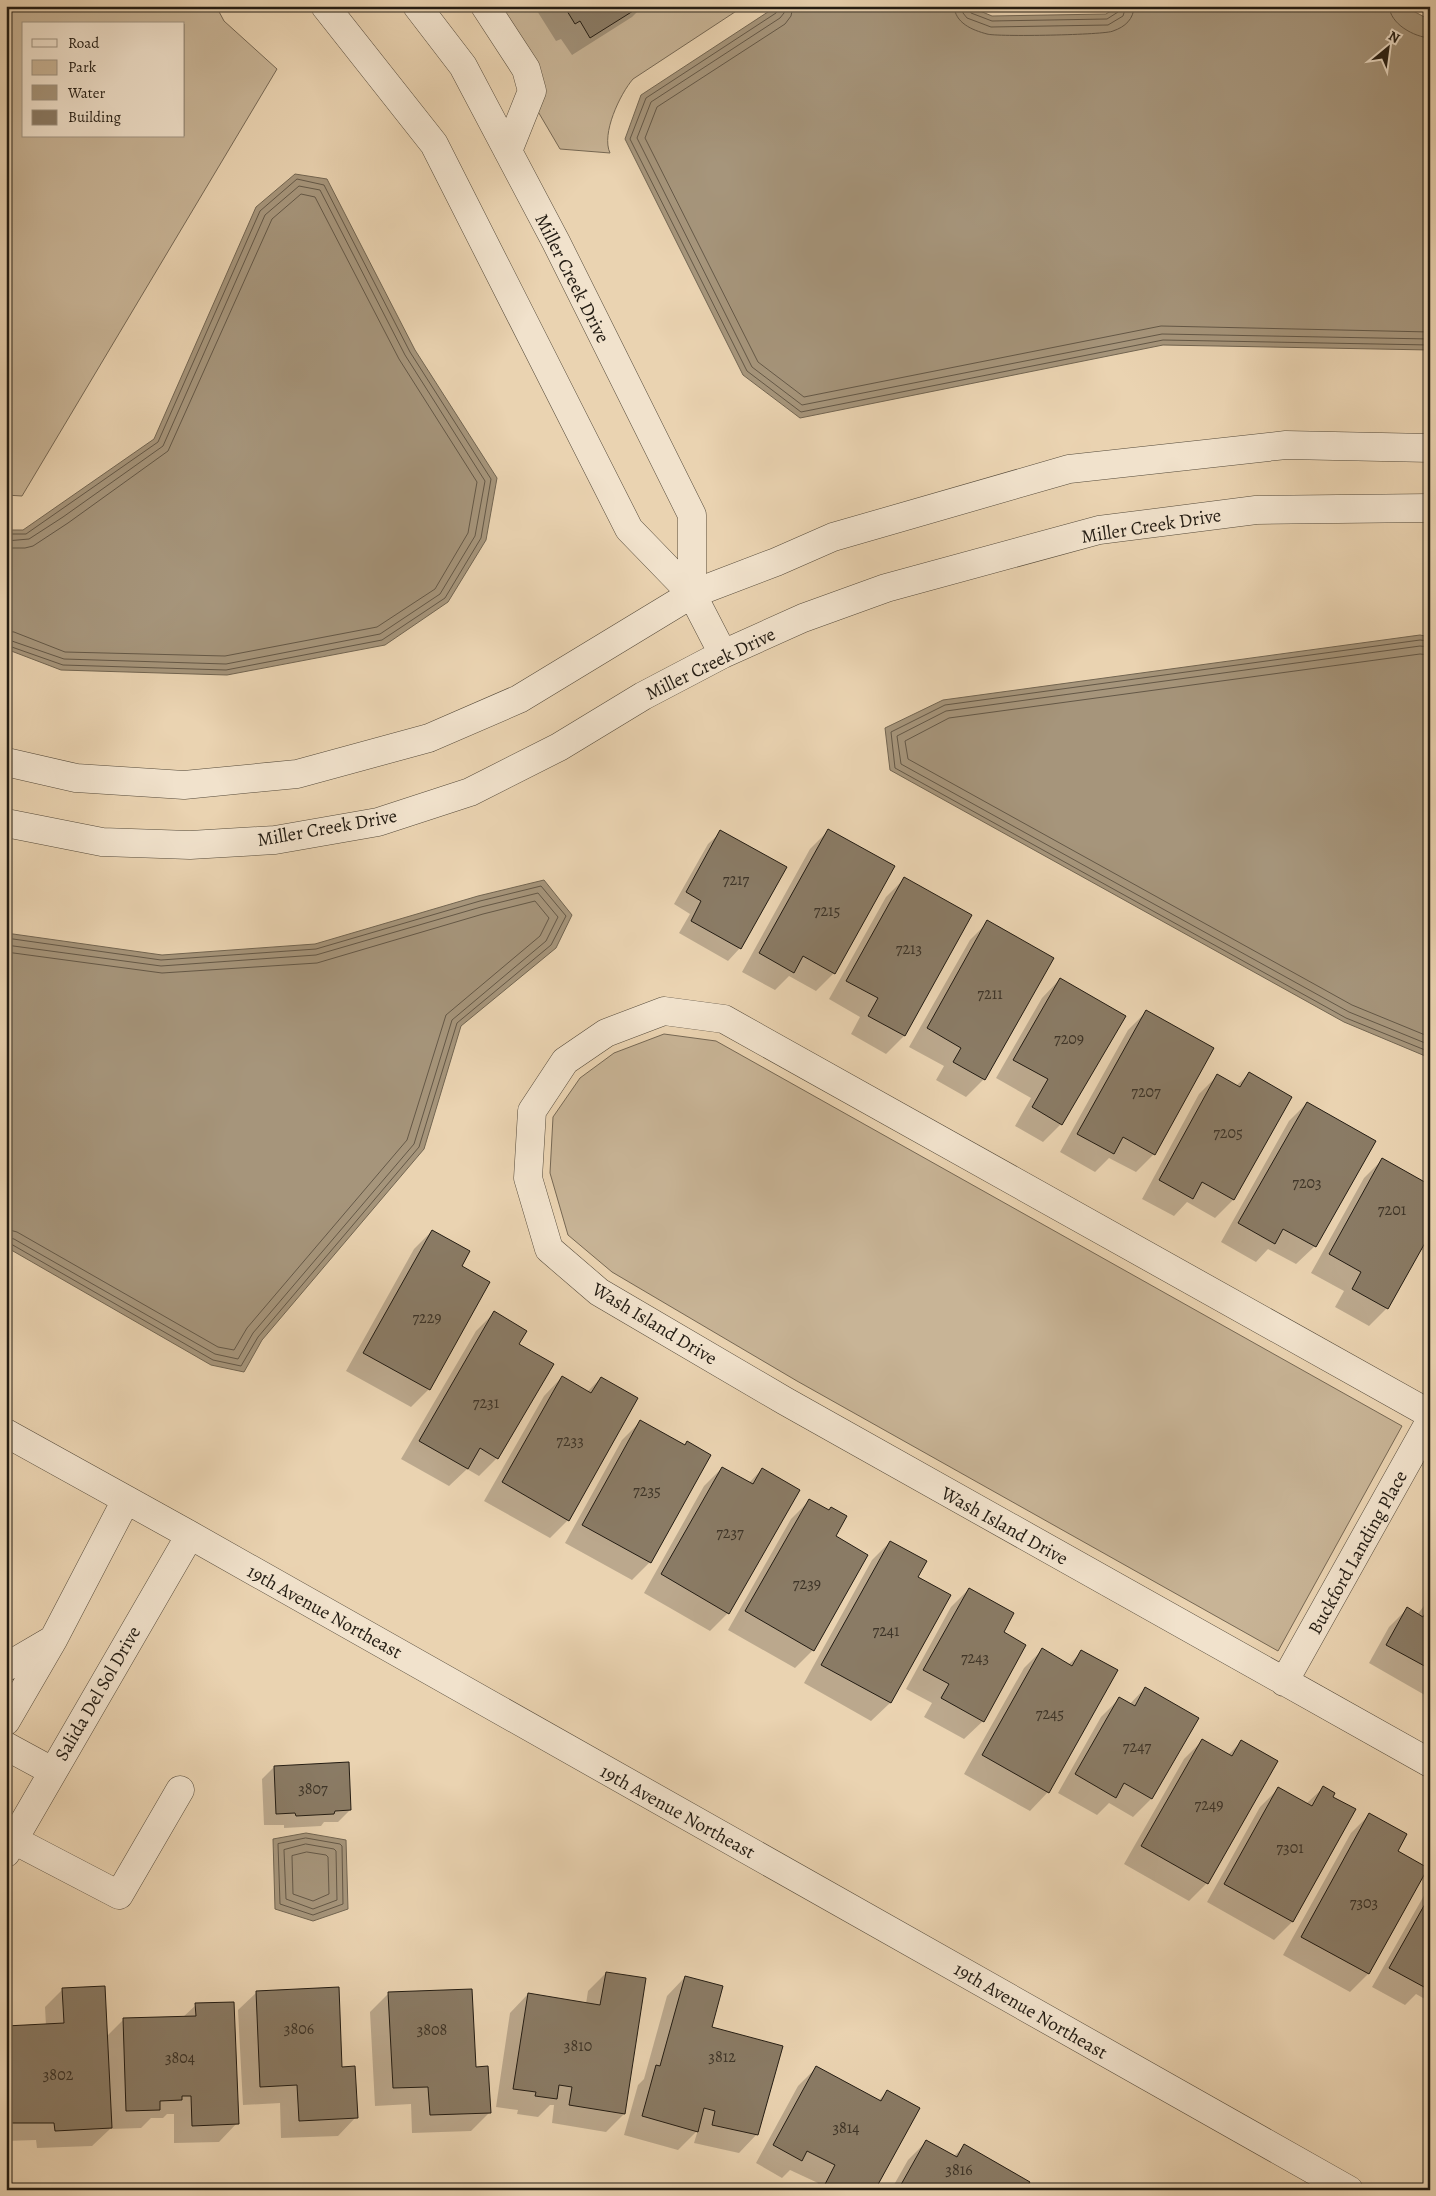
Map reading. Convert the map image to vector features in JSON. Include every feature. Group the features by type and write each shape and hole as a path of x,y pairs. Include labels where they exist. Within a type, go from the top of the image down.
{"street":[{"path":"325,6 434,144 629,529 692,594 723,654"},
{"name":"Miller Creek Drive","path":"417,6 463,66 556,242 692,515 692,594"},
{"path":"486,6 526,69 532,91 508,151"},
{"path":"6,762 76,778 184,785 296,774 429,738 519,699 692,594 776,562 833,537 1069,469 1286,445 1430,448"},
{"name":"Miller Creek Drive","path":"6,823 102,842 190,845 275,840 378,822 470,792 559,747 643,696 723,654 803,618 886,588 1099,530 1256,510 1430,508"},
{"name":"Wash Island Drive","path":"1430,1414 724,1019 664,1011 606,1033 565,1061 532,1111 528,1178 549,1249 599,1292 785,1401 1430,1763"},
{"name":"Buckford Landing Place","path":"1284,1682 1430,1421"},
{"name":"19th Avenue Northeast","path":"6,1433 1349,2190"},
{"path":"6,1721 53,1640 126,1500"},
{"name":"Salida Del Sol Drive","path":"9,1843 190,1535"},
{"path":"6,1666 53,1640"},
{"path":"6,1746 52,1771"},
{"path":"9,1843 119,1895 180,1790"}],"green space":[{"path":"6,6 216,6 224,21 277,69 22,496 6,495"},
{"path":"476,6 744,6 633,79 613,115 608,136 610,153 560,149"},
{"path":"664,1034 716,1041 1402,1426 1278,1651 797,1381 612,1272 568,1235 550,1173 553,1117 580,1078 614,1053"}],"water":[{"path":"777,6 968,6 992,16 1106,14 1118,6 1404,6 1430,20 1430,350 1163,345 800,418 743,375 625,139 641,95"},
{"path":"295,174 327,179 415,350 497,478 486,540 448,602 385,645 227,675 61,670 6,649 6,530 23,530 154,439 256,207"},
{"path":"1420,635 1430,637 1430,1058 1344,1022 890,770 885,728 943,700"},
{"path":"544,880 572,915 556,948 461,1026 424,1149 262,1340 244,1372 211,1365 6,1247 6,933 162,955 315,944 478,896"},
{"path":"306,1833 346,1840 348,1909 313,1921 275,1909 273,1839"}],"building":[{"path":"564,6 641,6 590,38 580,21 575,24"},
{"path":"828,829 895,866 835,974 803,956 794,973 759,953"},
{"path":"720,830 787,867 741,949 691,921 701,901 686,892"},
{"path":"904,877 972,915 905,1036 868,1016 878,998 846,981"},
{"path":"987,920 1054,958 985,1080 953,1062 961,1048 927,1028"},
{"path":"1060,978 1126,1016 1062,1125 1032,1107 1048,1079 1013,1060"},
{"path":"1146,1010 1214,1048 1155,1155 1123,1137 1114,1154 1077,1134"},
{"path":"1249,1072 1292,1097 1234,1200 1202,1182 1193,1199 1159,1180 1217,1074 1240,1087"},
{"path":"1307,1102 1376,1141 1316,1247 1283,1229 1275,1244 1238,1223"},
{"path":"1382,1158 1430,1185 1430,1234 1388,1309 1352,1289 1361,1272 1329,1254"},
{"path":"432,1230 470,1251 462,1266 490,1282 430,1390 363,1353"},
{"path":"494,1311 527,1331 519,1344 554,1364 498,1459 480,1448 468,1469 419,1441"},
{"path":"562,1376 591,1393 601,1377 638,1398 569,1521 502,1482"},
{"path":"640,1420 685,1445 687,1441 711,1455 651,1563 582,1525"},
{"path":"722,1467 753,1484 762,1468 800,1490 729,1614 661,1574"},
{"path":"809,1499 829,1510 831,1507 847,1516 836,1536 868,1555 814,1651 745,1611"},
{"path":"890,1541 927,1561 918,1577 951,1595 891,1703 821,1665"},
{"path":"969,1588 1014,1613 1004,1632 1026,1645 984,1722 941,1698 949,1684 923,1670"},
{"path":"1430,1604 1430,1669 1386,1645 1407,1607 1423,1617"},
{"path":"1042,1648 1072,1666 1081,1650 1118,1670 1049,1793 982,1755"},
{"path":"1145,1687 1199,1718 1152,1799 1124,1783 1116,1798 1075,1774 1119,1697 1135,1706"},
{"path":"1202,1739 1232,1756 1241,1740 1278,1761 1208,1884 1141,1846"},
{"path":"349,1762 351,1810 335,1811 334,1814 296,1816 295,1813 276,1814 274,1766"},
{"path":"1323,1786 1335,1793 1333,1797 1356,1809 1293,1922 1224,1884 1278,1787 1312,1806"},
{"path":"1369,1813 1407,1834 1398,1851 1428,1868 1369,1974 1301,1937"},
{"path":"1430,1895 1430,1977 1424,1987 1389,1968"},
{"path":"606,1972 646,1978 625,2114 569,2105 572,2087 559,2085 557,2099 535,2096 536,2092 513,2089 528,1993 600,2005"},
{"path":"685,1976 723,1986 712,2027 783,2046 758,2135 712,2125 715,2111 704,2108 698,2132 642,2116 656,2065 660,2066"},
{"path":"105,1986 112,2128 55,2131 54,2123 6,2123 6,2026 64,2023 62,1988"},
{"path":"339,1987 342,2067 355,2066 358,2118 299,2121 297,2085 260,2087 256,1991"},
{"path":"472,1989 476,2067 488,2066 491,2113 430,2115 428,2087 393,2088 388,1992"},
{"path":"234,2002 239,2124 192,2126 191,2096 182,2096 182,2100 160,2101 160,2110 126,2111 123,2018 196,2016 195,2003"},
{"path":"816,2066 881,2101 887,2090 920,2108 875,2190 822,2190 835,2165 807,2151 802,2161 773,2145"},
{"path":"926,2140 957,2157 964,2144 1030,2182 1025,2190 898,2190"}]}
